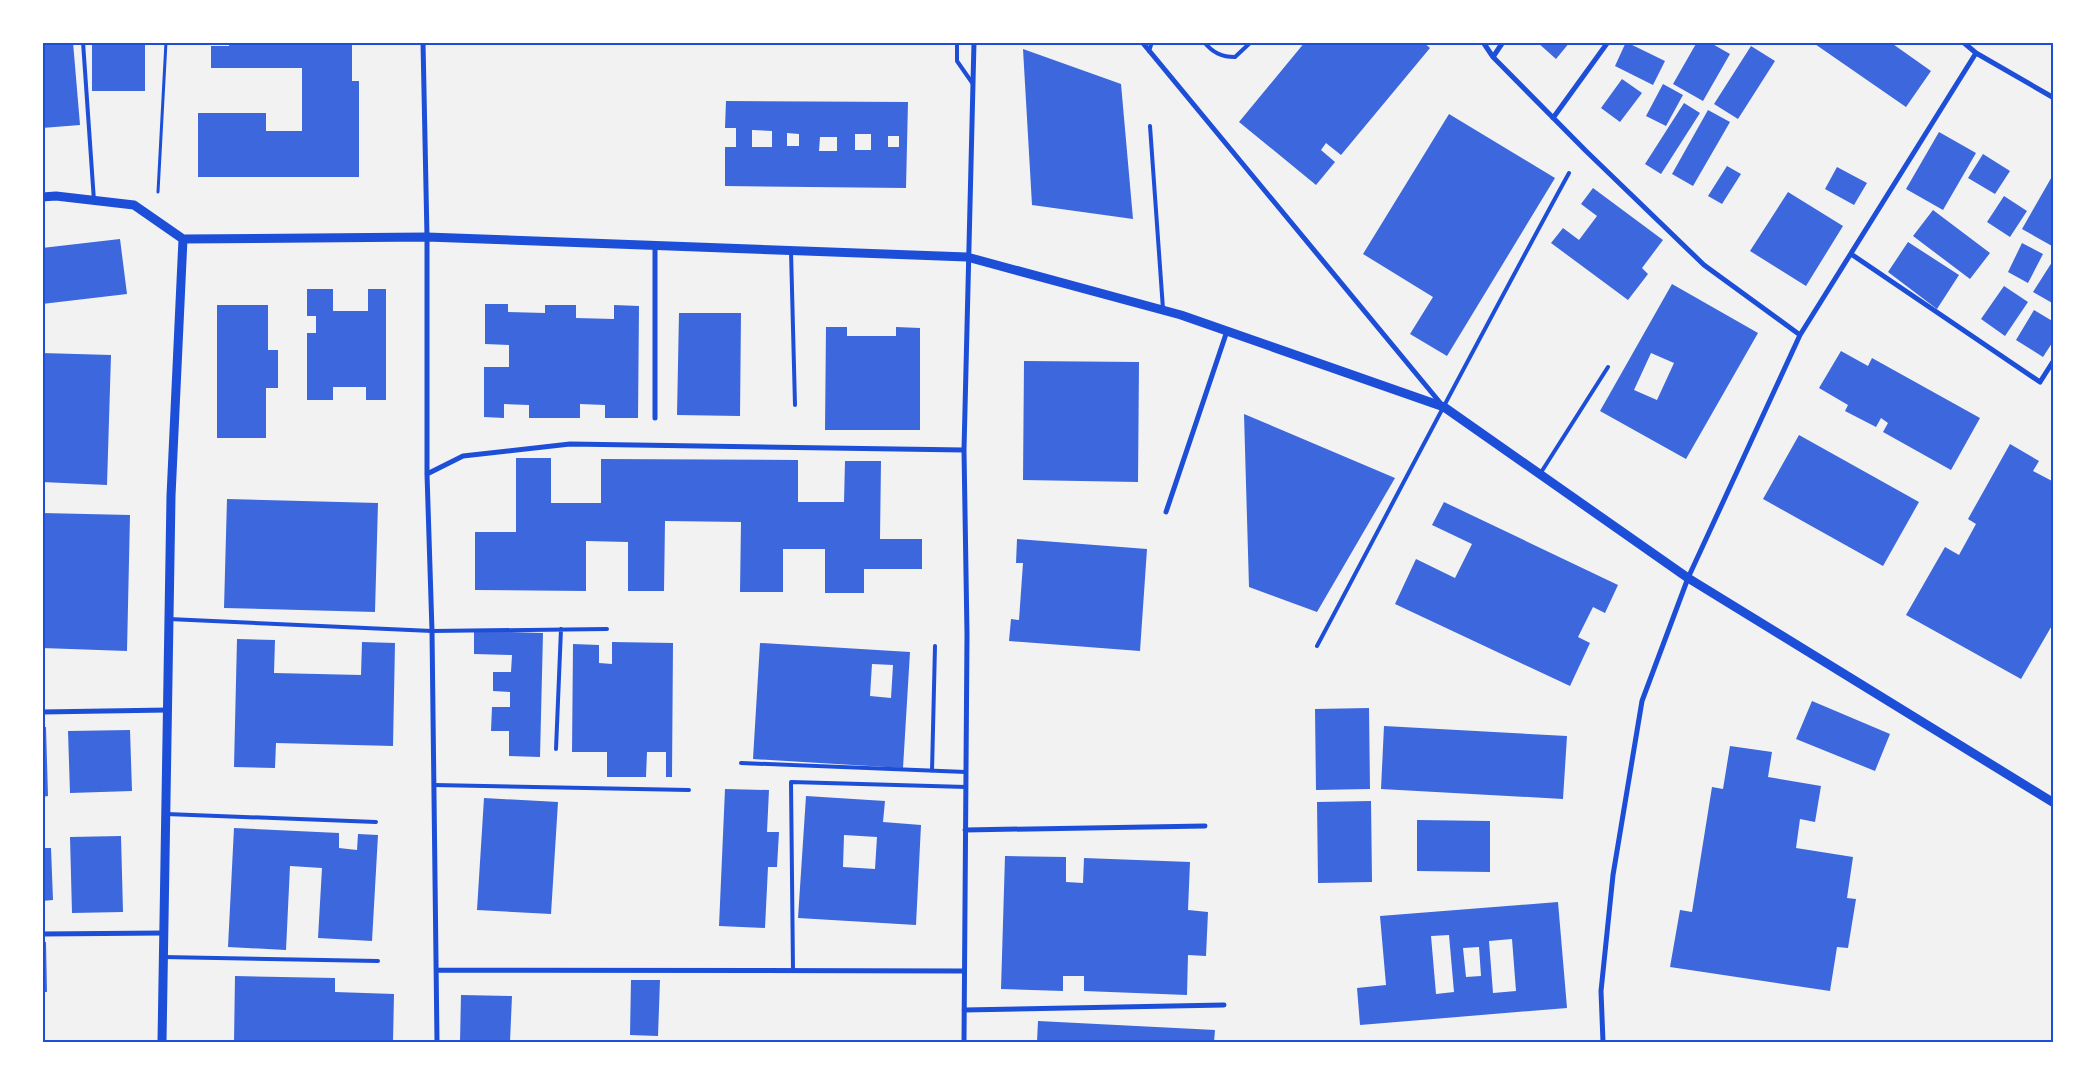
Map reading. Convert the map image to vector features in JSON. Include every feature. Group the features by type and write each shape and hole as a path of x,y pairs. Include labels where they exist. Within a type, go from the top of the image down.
{"street":[{"path":"423,42 427,238 427,474 432,631 436,1042"},
{"path":"964,1042 967,634 964,450 967,257 974,42"},
{"path":"1142,42 1444,407"},
{"path":"1483,42 1493,56 1553,118 1704,265 1800,335"},
{"path":"1493,56 1503,42"},
{"path":"1553,118 1608,42"},
{"path":"1963,42 1976,53 2054,98"},
{"path":"1603,1042 1601,991 1613,876 1642,701 1688,578 1800,335 1976,53"},
{"path":"42,197 56,196 134,206 183,239 427,238 967,257 1164,310 1227,330 1444,407 1688,578 2054,804"},
{"path":"162,1042 170,496 183,239"},
{"path":"655,246 655,418"},
{"path":"1851,254 2040,382 2054,360"},
{"path":"1166,512 1227,330"},
{"path":"427,474 463,456 570,444 964,450"},
{"path":"42,712 168,710"},
{"path":"965,830 1205,826"},
{"path":"42,934 164,933"},
{"path":"436,970 964,971"},
{"path":"964,1010 1224,1005"}],"lane":[{"path":"83,42 94,201"},
{"path":"957,42 957,61 972,84"},
{"path":"1149,51 1152,42"},
{"path":"1204,42 1211,50 1224,56 1236,56 1251,42"},
{"path":"1150,126 1164,310"},
{"path":"1317,646 1477,341 1568,173"},
{"path":"791,251 795,404"},
{"path":"1540,474 1608,367"},
{"path":"169,619 432,631 607,629"},
{"path":"556,749 561,630"},
{"path":"932,770 935,646"},
{"path":"741,763 966,772"},
{"path":"793,971 791,782 966,787"},
{"path":"434,785 690,790"},
{"path":"166,814 376,822"},
{"path":"163,958 378,961"}],"path":[{"path":"156,221 166,42"}],"building":[{"path":"42,42 73,42 80,125 42,128"},
{"path":"92,42 145,42 145,91 92,91"},
{"path":"229,42 352,42 352,81 359,81 359,177 198,177 198,113 266,113 266,131 302,131 302,68 211,68 211,46 229,46"},
{"path":"1305,42 1423,42 1430,48 1341,155 1326,143 1321,150 1335,162 1316,185 1239,122"},
{"path":"1537,42 1570,42 1556,59"},
{"path":"1626,42 1665,61 1653,85 1615,66"},
{"path":"1697,42 1709,42 1730,54 1703,101 1673,84"},
{"path":"1812,42 1890,42 1931,71 1906,107"},
{"path":"1751,46 1775,61 1738,119 1714,104"},
{"path":"1023,49 1121,84 1133,219 1032,205"},
{"path":"1622,79 1642,93 1620,122 1601,108"},
{"path":"1663,84 1683,95 1666,126 1646,116"},
{"path":"726,101 908,102 906,188 725,186 725,147 736,147 736,128 725,128","holes":["752,130 772,131 772,147 752,147","787,133 799,134 799,146 787,146","855,134 871,134 871,150 855,150","888,136 899,136 899,147 888,147","820,137 837,137 837,151 819,151"]},
{"path":"1684,103 1700,113 1661,174 1645,164"},
{"path":"1708,110 1730,122 1693,186 1672,174"},
{"path":"1449,114 1555,178 1447,356 1410,334 1433,297 1363,254"},
{"path":"1939,132 1976,153 1943,210 1906,189"},
{"path":"1983,154 2010,171 1995,194 1968,178"},
{"path":"1727,166 1741,174 1722,204 1708,196"},
{"path":"1837,167 1867,183 1854,205 1825,189"},
{"path":"2054,173 2054,243 2052,246 2022,229"},
{"path":"1593,188 1663,240 1642,268 1648,274 1628,300 1551,243 1563,228 1579,240 1597,216 1581,204"},
{"path":"1788,192 1843,226 1806,286 1750,251"},
{"path":"2004,196 2027,211 2010,237 1987,222"},
{"path":"1933,210 1990,253 1970,279 1913,236"},
{"path":"120,239 127,294 42,304 42,248"},
{"path":"1908,242 1959,275 1937,309 1888,272"},
{"path":"2022,243 2043,254 2028,283 2008,272"},
{"path":"2054,259 2054,304 2033,292"},
{"path":"1672,284 1758,333 1686,459 1600,411","holes":["1651,353 1674,363 1657,400 1634,390"]},
{"path":"2004,286 2028,302 2005,336 1981,319"},
{"path":"307,289 333,289 333,311 368,311 368,289 386,289 386,400 366,400 366,387 333,387 333,400 307,400 307,333 316,333 316,316 307,316"},
{"path":"485,304 508,304 508,312 545,313 545,305 576,305 576,318 614,319 614,305 639,306 638,418 605,418 605,405 580,404 580,418 529,418 529,405 504,404 504,418 484,417 484,367 509,367 509,345 485,344"},
{"path":"217,305 268,305 268,350 278,350 278,388 266,388 266,438 217,438"},
{"path":"2034,310 2054,322 2054,340 2043,357 2016,340"},
{"path":"679,313 741,313 740,416 677,415"},
{"path":"826,327 847,327 847,336 896,336 896,327 920,328 920,430 825,430"},
{"path":"1841,351 1868,366 1872,358 1980,418 1951,470 1883,432 1888,423 1881,418 1876,427 1845,411 1848,405 1819,388"},
{"path":"42,353 111,355 107,485 42,482"},
{"path":"1024,361 1139,362 1138,482 1023,480"},
{"path":"1244,414 1395,478 1317,612 1249,587"},
{"path":"1799,435 1919,502 1883,566 1763,499"},
{"path":"2010,444 2039,461 2033,471 2054,482 2054,622 2021,679 1906,615 1945,547 1959,555 1976,524 1968,519"},
{"path":"516,458 551,458 551,503 601,503 601,459 798,460 798,502 844,502 845,461 881,461 880,539 922,539 922,569 864,569 864,593 825,593 825,549 783,549 783,592 740,592 741,522 665,521 664,591 628,591 628,542 586,541 586,591 475,590 475,532 516,532"},
{"path":"227,499 378,503 375,612 224,608"},
{"path":"1444,502 1618,585 1605,613 1593,607 1578,637 1590,643 1570,686 1395,604 1416,559 1455,578 1472,544 1432,525"},
{"path":"42,513 130,515 127,651 42,648"},
{"path":"1017,539 1147,549 1140,651 1009,641 1011,619 1019,620 1023,563 1016,563"},
{"path":"474,631 543,633 540,757 509,756 509,731 491,731 492,707 510,707 510,692 493,691 493,672 511,672 512,655 474,654"},
{"path":"237,639 275,640 274,673 361,675 362,642 395,643 393,746 276,743 275,768 234,767"},
{"path":"612,642 673,643 672,777 666,777 666,752 647,752 646,777 607,777 607,752 572,752 573,644 599,645 599,663 612,664"},
{"path":"760,643 910,652 903,768 753,759","holes":["872,664 893,665 891,698 870,696"]},
{"path":"1812,701 1890,734 1875,771 1796,739"},
{"path":"1369,708 1370,789 1316,790 1315,709"},
{"path":"1384,726 1567,736 1563,799 1381,789"},
{"path":"42,727 46,727 48,796 42,797"},
{"path":"130,730 132,791 70,793 68,731"},
{"path":"1730,746 1772,752 1768,777 1821,786 1815,822 1800,819 1796,848 1853,857 1847,898 1856,899 1848,948 1837,947 1830,991 1670,967 1680,910 1692,912 1712,787 1723,789"},
{"path":"725,789 769,790 767,832 779,832 777,867 768,867 765,928 719,926"},
{"path":"806,796 885,801 883,822 921,825 916,925 798,918","holes":["844,835 877,837 875,869 843,867"]},
{"path":"484,798 558,802 551,914 477,910"},
{"path":"1371,801 1372,882 1318,883 1317,802"},
{"path":"1417,820 1490,821 1490,872 1417,871"},
{"path":"234,828 339,833 339,848 357,850 358,834 378,835 372,941 318,938 322,868 290,866 286,950 228,947"},
{"path":"121,836 123,912 72,913 70,837"},
{"path":"42,848 51,848 53,900 42,901"},
{"path":"1005,856 1066,857 1066,882 1083,883 1084,858 1190,862 1188,910 1208,912 1206,956 1188,955 1187,995 1084,991 1084,976 1063,976 1063,991 1001,989"},
{"path":"1558,902 1567,1008 1360,1025 1357,988 1386,985 1380,916","holes":["1449,935 1454,992 1436,994 1431,936","1512,939 1516,991 1493,993 1489,941","1479,947 1481,976 1466,977 1463,948"]},
{"path":"42,942 46,942 47,992 42,992"},
{"path":"235,976 335,978 335,992 394,994 393,1042 234,1042"},
{"path":"631,980 660,980 658,1036 630,1035"},
{"path":"461,995 512,996 510,1042 460,1042"},
{"path":"1038,1021 1215,1030 1214,1042 1037,1042"}]}
